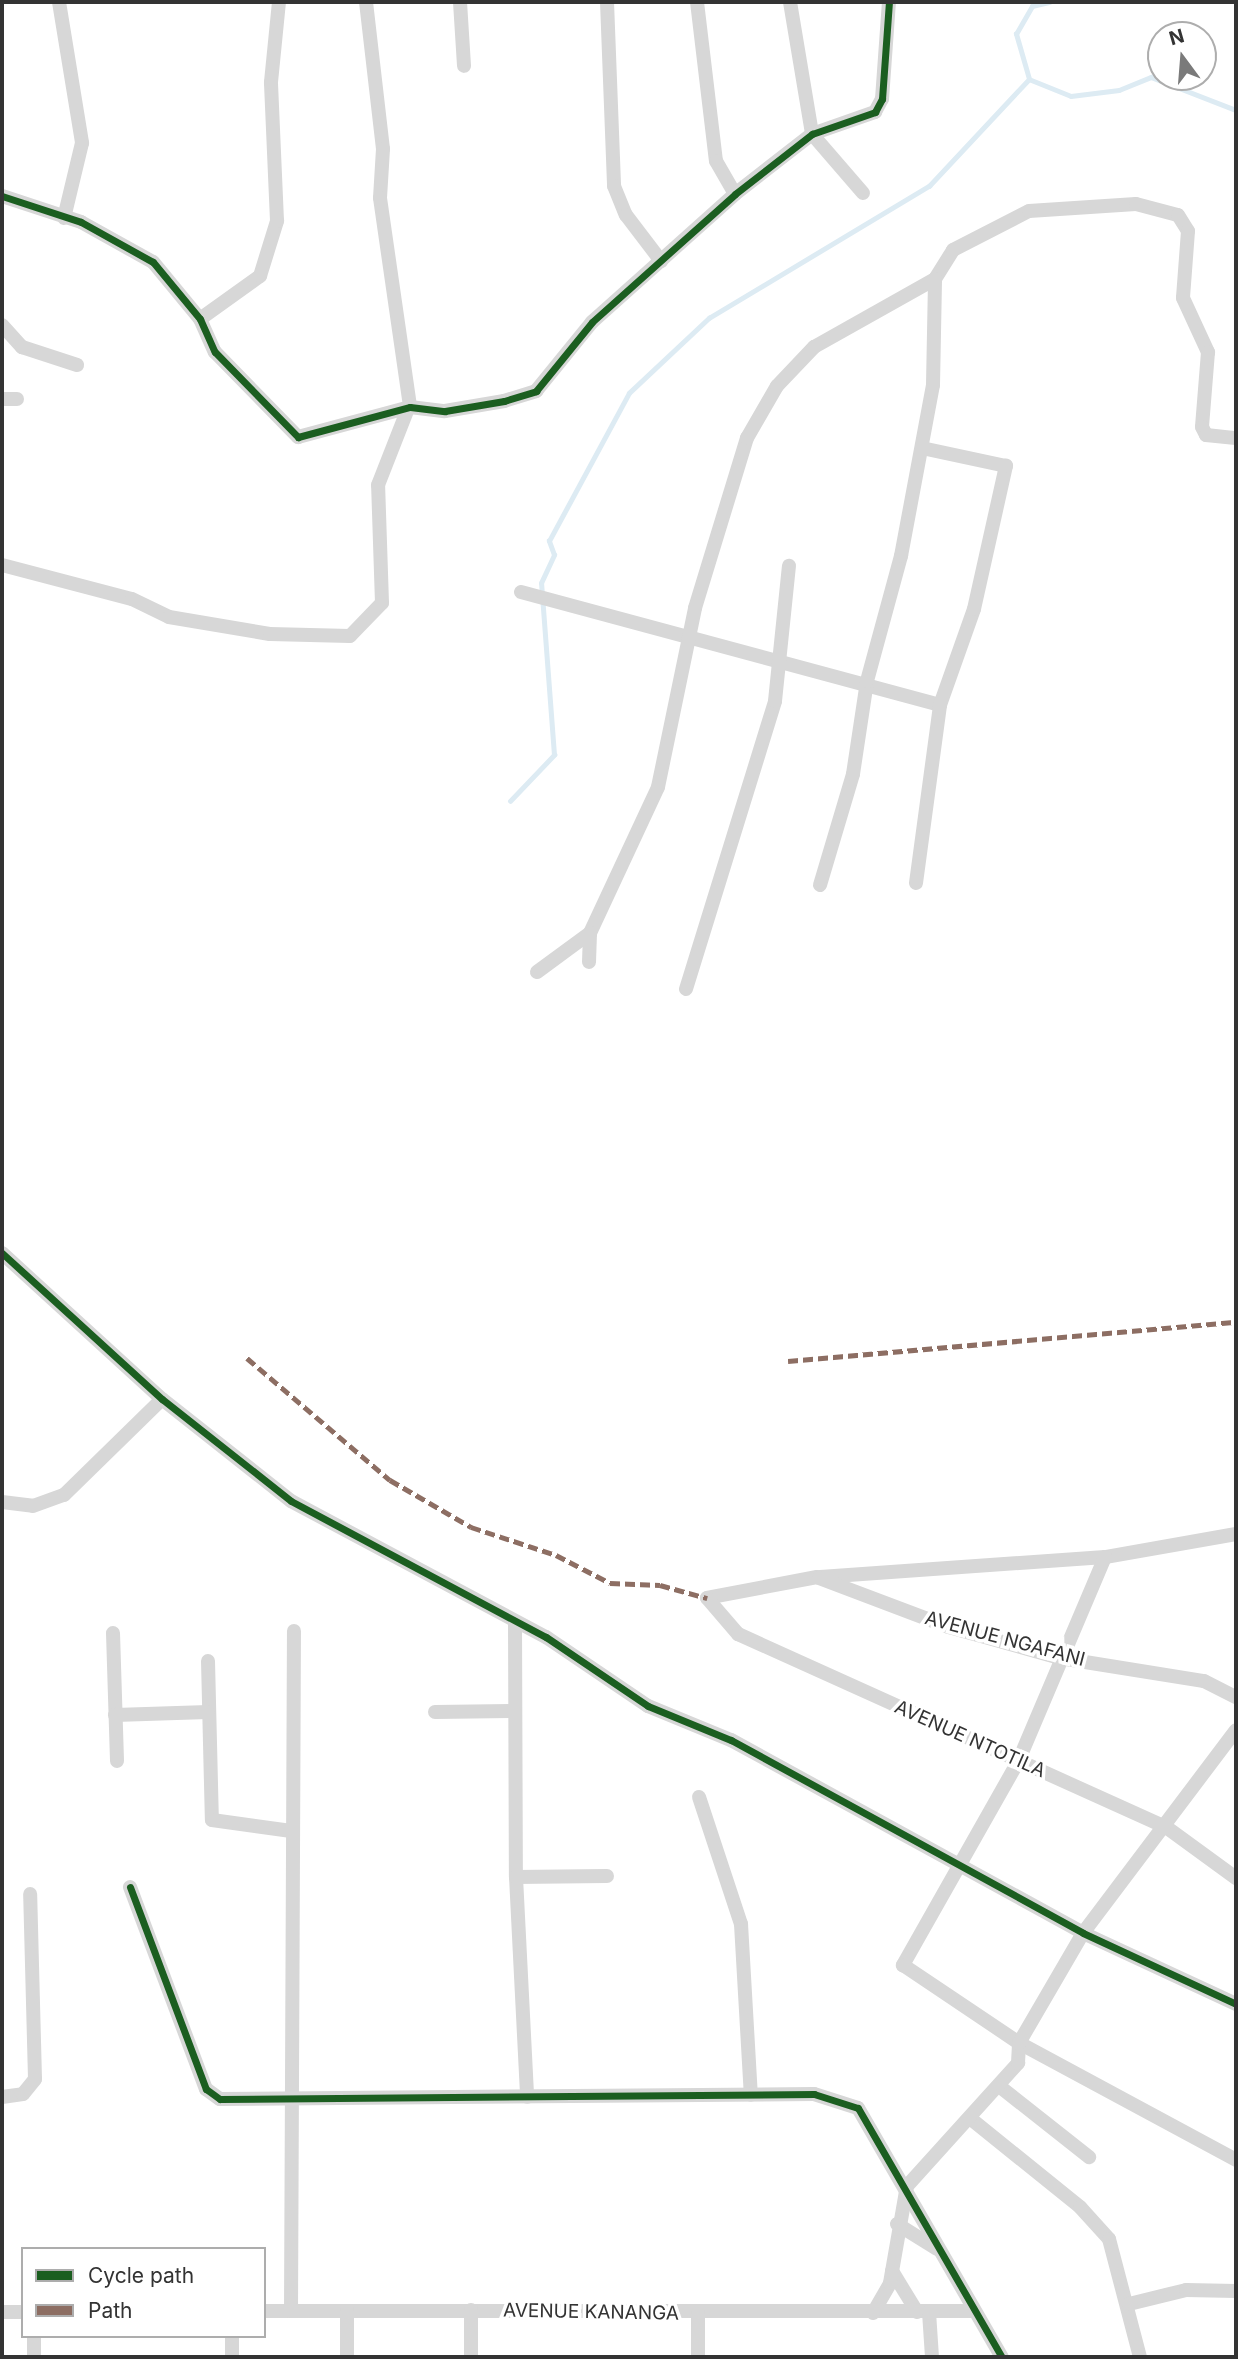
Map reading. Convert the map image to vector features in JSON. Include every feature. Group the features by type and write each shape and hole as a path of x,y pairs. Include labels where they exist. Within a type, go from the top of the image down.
{"street":[{"path":"59,2 82,143 64,218"},
{"path":"200,319 260,276 277,221 271,82 279,2"},
{"path":"2,565 132,598 169,617 270,634 350,636 382,603 378,485 408,409 380,198 383,149 366,2"},
{"path":"460,2 464,66"},
{"path":"607,2 614,186 626,215 661,261"},
{"path":"697,2 716,161 735,194"},
{"path":"790,2 812,134 863,193"},
{"path":"2,196 64,218 153,262 200,319 215,352 298,438 350,420 408,409 446,411 536,391 592,321 735,194 812,134 881,106 889,2"},
{"path":"589,962 590,933 658,787 689,640 728,486 777,386 814,347 935,279 953,250 1029,211 1168,209 1188,231 1183,298 1208,352 1202,427 1206,435 1236,438"},
{"path":"820,885 853,774 867,681 922,447 933,385 935,279"},
{"path":"2,325 22,347 78,365"},
{"path":"2,398 17,399"},
{"path":"916,883 940,705 974,609 1006,466 922,447"},
{"path":"686,989 758,763 780,661 789,566"},
{"path":"522,592 689,640 867,681 940,705"},
{"path":"537,972 590,933"},
{"path":"2,1253 162,1399 291,1501 515,1622 648,1706 731,1740 1083,1933 1236,2004"},
{"path":"2,1502 33,1506 64,1495 162,1399"},
{"path":"817,1577 1105,1557 1236,1534"},
{"path":"1105,1557 1019,1759 903,1965 1019,2043 1236,2160"},
{"name":"AVENUE NTOTILA","path":"817,1577 706,1598 738,1634 1166,1827 1236,1878"},
{"name":"AVENUE NGAFANI","path":"817,1577 949,1627 1060,1658 1204,1681 1236,1697"},
{"path":"515,1622 516,1877 527,2097"},
{"path":"291,2311 291,1830 298,1755 293,1631"},
{"path":"113,1633 117,1761"},
{"path":"208,1661 212,1820 291,1830"},
{"path":"115,1715 208,1712"},
{"path":"435,1713 514,1712"},
{"path":"873,2313 892,2271 897,2224 907,2186 971,2119 1018,2063 1019,2043 1083,1933 1166,1827 1236,1730"},
{"path":"699,1797 741,1924 751,2095"},
{"path":"516,1877 607,1876"},
{"path":"130,1887 206,2089 234,2102 814,2094 858,2108 907,2186 974,2311 1002,2357"},
{"path":"2,2097 23,2094 35,2079 30,1894"},
{"path":"999,2086 1090,2157"},
{"path":"971,2119 1101,2228 1129,2304 1140,2357"},
{"path":"897,2224 947,2261"},
{"path":"892,2271 923,2312 932,2357"},
{"path":"1129,2304 1186,2290 1236,2291"},
{"path":"471,2310 471,2357"},
{"name":"AVENUE KANANGA","path":"266,2311 471,2310 698,2314 974,2311"},
{"path":"347,2311 347,2357"},
{"path":"2,2312 21,2312"},
{"path":"698,2314 698,2357"},
{"path":"34,2338 34,2357"},
{"path":"232,2338 232,2357"}],"waterway":[{"path":"1029,79 1016,34 1032,6 1050,2"},
{"path":"1029,79 1071,96 1119,90 1151,77 1236,110"},
{"path":"510,801 554,755 541,583 554,555 549,541 629,393 709,318 929,186 1029,79"}],"marked path":[{"path":"788,1361 1236,1322"},
{"path":"247,1358 390,1480 471,1527 556,1555 610,1583 660,1585 707,1598"}],"cycle path":[{"path":"2,196 81,222 153,262 200,319 215,352 298,437 410,407 445,411 504,401 536,391 592,322 735,194 812,134 875,112 882,99 889,2"},
{"path":"2,1253 162,1399 291,1501 546,1637 648,1706 731,1740 1083,1933 1236,2004"},
{"path":"130,1887 206,2089 220,2099 814,2094 858,2108 1002,2357"}]}
